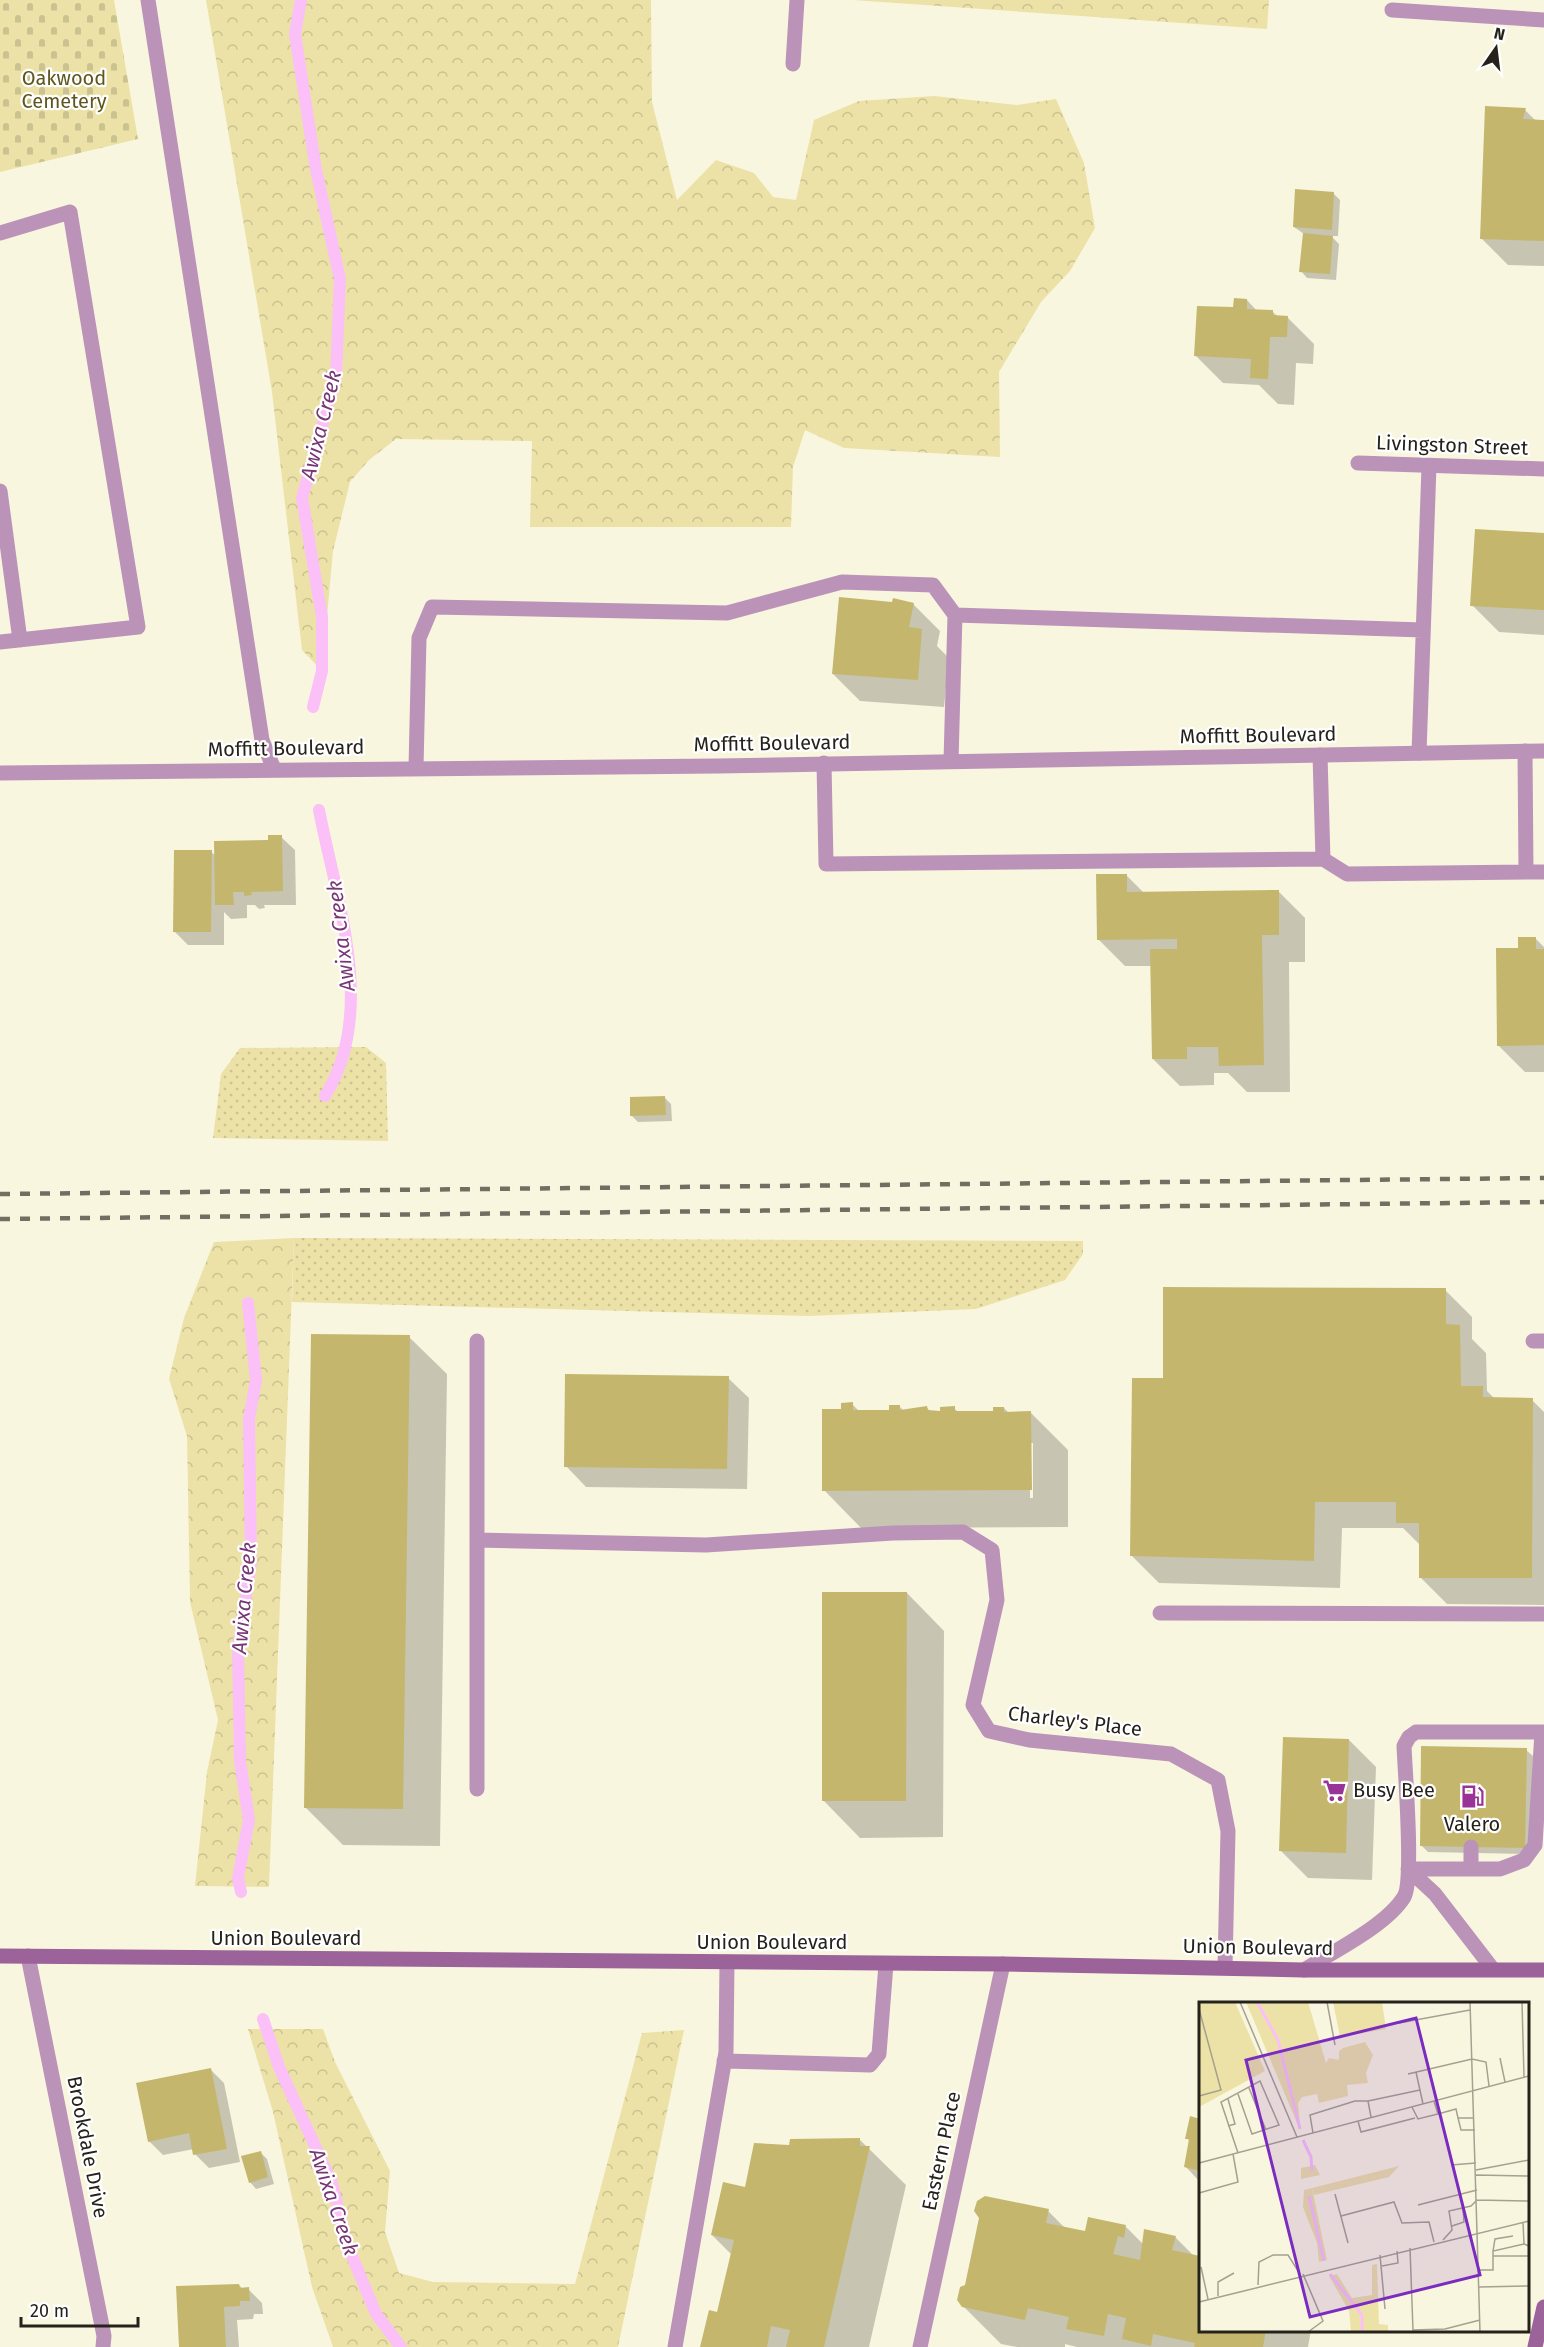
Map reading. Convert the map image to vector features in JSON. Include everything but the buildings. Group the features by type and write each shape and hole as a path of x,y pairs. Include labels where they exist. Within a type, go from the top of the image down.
{"main road":[{"name":"Union Boulevard","path":"0,1956 1003,1964 1304,1970 1492,1968 1544,1970"},
{"path":"1535,2347 1544,2307"}],"street":[{"path":"148,0 262,740 274,769"},
{"path":"793,64 797,0"},
{"path":"1392,10 1544,20"},
{"path":"0,232 70,212 138,627 0,642"},
{"name":"Livingston Street","path":"1358,463 1544,469"},
{"path":"1419,753 1429,466"},
{"path":"0,491 20,640"},
{"path":"416,768 419,638 432,607 727,613 842,582 933,585 955,615 951,761"},
{"path":"955,615 1423,630"},
{"name":"Moffitt Boulevard","path":"0,773 824,763 1544,750"},
{"path":"1525,751 1526,872"},
{"path":"1320,755 1323,859"},
{"path":"824,763 826,864 1323,859 1347,874 1544,872"},
{"path":"477,1341 477,1789"},
{"name":"Charley's Place","path":"477,1540 706,1545 893,1533 963,1532 992,1550 997,1600 973,1705 989,1731 1029,1740 1171,1754 1218,1780 1228,1831 1225,1967"},
{"path":"1160,1613 1544,1614"},
{"path":"1304,1970 1386,1916 1405,1896 1408,1869 1404,1746 1408,1737 1416,1732 1470,1740 1543,1733 1535,1845 1524,1860 1500,1869 1408,1869"},
{"path":"1471,1847 1471,1869"},
{"path":"1408,1869 1436,1894 1492,1968"},
{"path":"0,1947 0,1956"},
{"name":"Brookdale Drive","path":"28,1956 102,2324 103,2347"},
{"path":"675,2347 724,2061 727,1962"},
{"path":"724,2061 870,2066 879,2054 886,1964"},
{"name":"Eastern Place","path":"920,2347 1003,1964"}],"green space":[{"name":"Oakwood Cemetery","path":"0,0 114,0 138,139 0,172"},
{"path":"206,0 651,0 652,102 677,200 716,160 754,173 773,197 796,200 814,120 859,101 934,96 1017,105 1056,99 1084,163 1095,228 1070,271 1041,302 999,372 1000,457 844,448 805,430 793,467 791,527 530,527 532,441 396,439 369,460 350,482 333,551 322,671 302,650 272,392"},
{"path":"853,0 1269,0 1267,29"},
{"path":"366,1047 386,1063 388,1141 213,1138 221,1074 240,1048"},
{"path":"294,1238 1083,1241 1083,1254 1065,1280 976,1309 808,1316 292,1302"},
{"path":"294,1238 269,1887 195,1886 207,1772 218,1720 190,1602 187,1436 169,1379 184,1318 214,1242"},
{"path":"248,2029 323,2029 335,2062 390,2171 385,2232 399,2273 433,2282 575,2284 642,2033 684,2030 618,2347 333,2347 312,2287 273,2112"}],"waterway":[{"name":"Awixa Creek","path":"301,0 295,34 316,170 340,279 336,376 302,498 322,617 322,671 313,707"},
{"name":"Awixa Creek","path":"319,810 342,917 351,992 349,1028 341,1063 325,1096"},
{"name":"Awixa Creek","path":"241,1892 238,1878 249,1820 240,1761 238,1649 251,1563 249,1419 256,1380 248,1303"},
{"name":"Awixa Creek","path":"263,2019 279,2067 332,2183 347,2244 376,2314 401,2347"}],"railway":[{"path":"0,1194 1544,1178"},
{"path":"0,1219 1544,1202"}],"place":[{"name":"Busy Bee","path":"1335,1790"},
{"name":"Valero","path":"1472,1797"}]}
